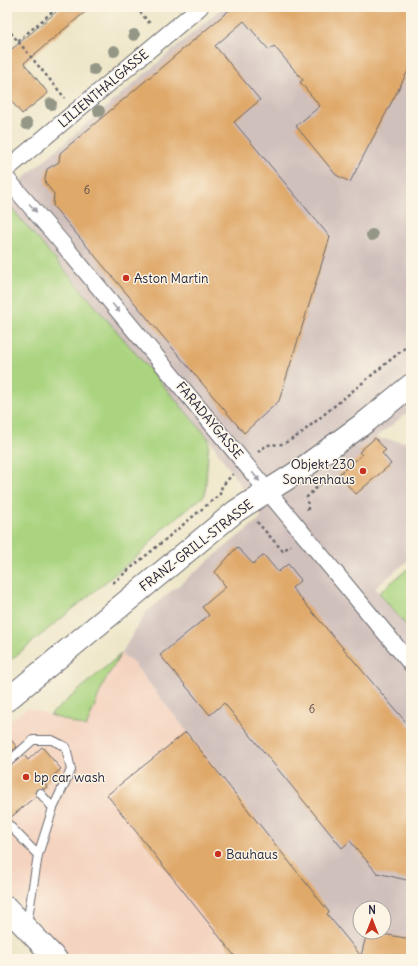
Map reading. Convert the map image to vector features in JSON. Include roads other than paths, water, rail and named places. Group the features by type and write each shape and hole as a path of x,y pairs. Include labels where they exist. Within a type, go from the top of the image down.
{"street":[{"name":"LILIENTHALGASSE","path":"7,169 200,7"},
{"name":"FARADAYGASSE","path":"7,179 245,462 411,664"},
{"name":"FRANZ-GRILL-STRASSE","path":"7,700 242,506 296,473 367,421 411,385"},
{"path":"7,908 56,959"}],"lane":[{"path":"12,762 33,740 52,740 66,747 71,770 53,808 38,855 27,929"},
{"path":"40,793 53,808"},
{"path":"7,823 38,855"}],"place":[{"name":"Aston Martin","path":"126,278"},
{"name":"Objekt 230 Sonnenhaus","path":"363,471"},
{"name":"bp car wash","path":"26,777"},
{"name":"Bauhaus","path":"218,854"}]}
